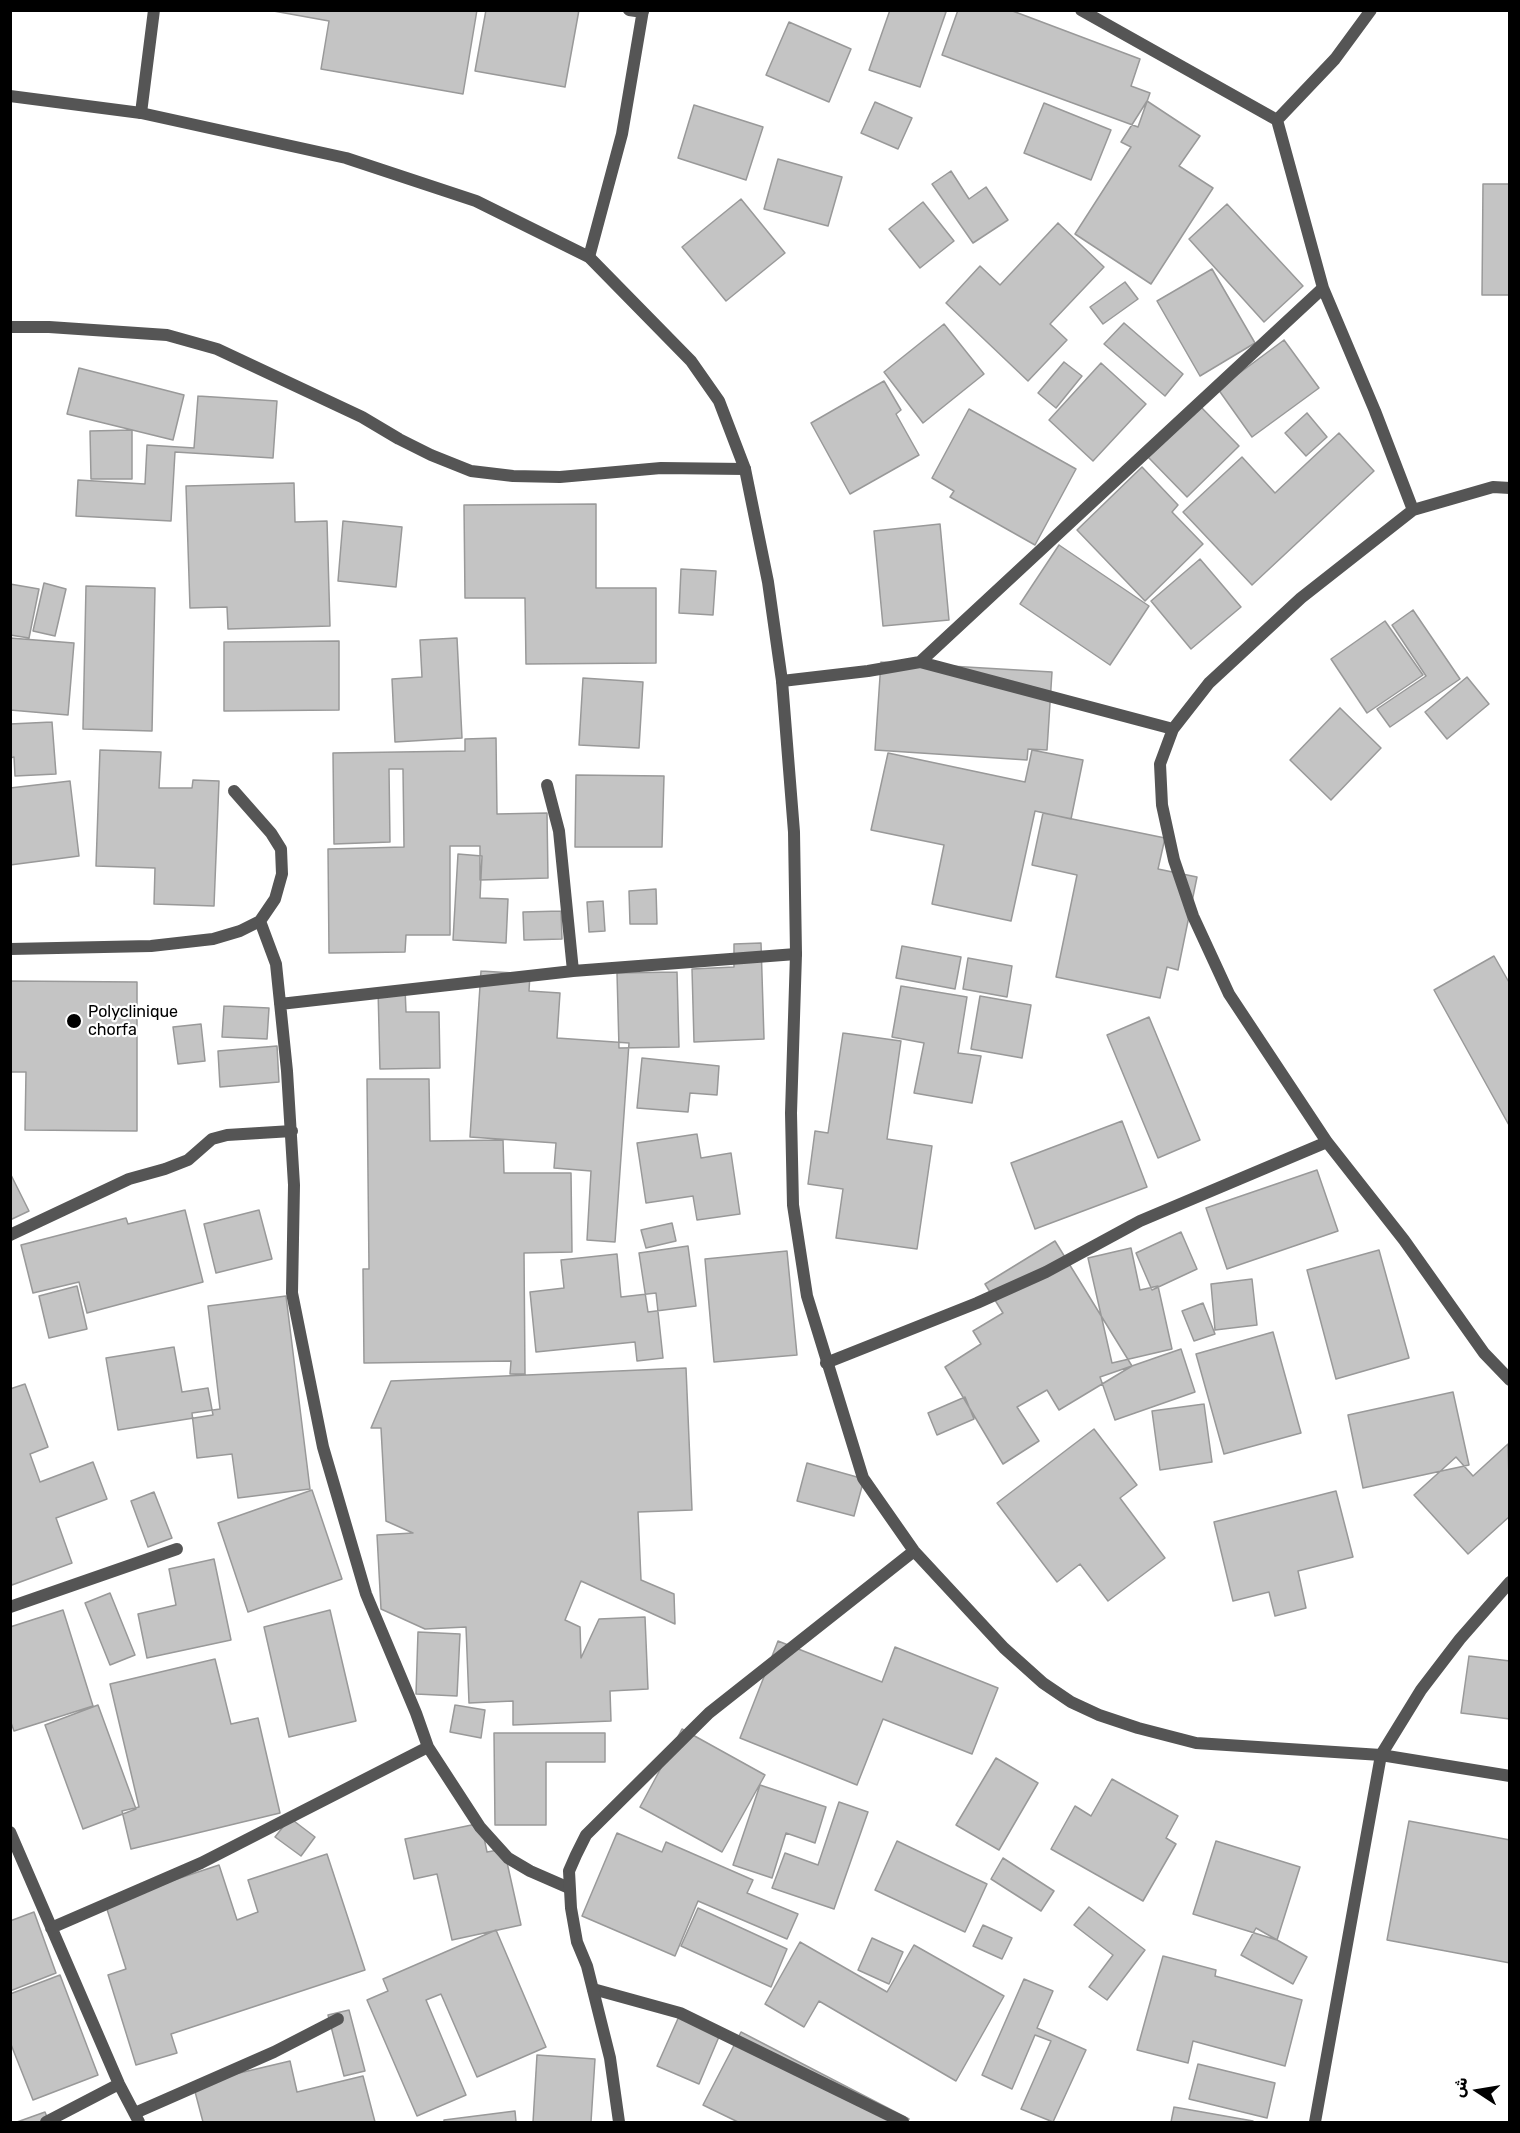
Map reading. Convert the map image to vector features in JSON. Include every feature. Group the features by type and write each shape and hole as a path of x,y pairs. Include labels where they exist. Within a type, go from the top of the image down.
{"street":[{"path":"141,113 154,10"},
{"path":"589,257 622,134 643,11 629,10"},
{"path":"1081,10 1277,120 1323,288 1375,411 1413,510"},
{"path":"1277,120 1335,59 1371,10"},
{"path":"10,96 141,113 346,158 476,201 589,257 691,361 719,400 745,469 768,582 782,681 794,832 796,954 790,1113 793,1205 807,1296 863,1478 914,1551 1004,1648 1043,1683 1071,1702 1138,1728 1196,1743 1381,1755 1509,1776"},
{"path":"920,662 1323,288"},
{"path":"10,327 167,334 217,349 362,417 431,454 471,471 513,476 560,477 661,468 745,469"},
{"path":"1509,488 1493,488 1413,510 1301,598 1209,682 1173,729 1160,764 1162,805 1174,860 1193,916 1229,994 1327,1142 1404,1240 1484,1353 1509,1380"},
{"path":"782,681 868,671 920,662 1173,729"},
{"path":"547,785 559,831 573,971"},
{"path":"10,949 151,946 213,939 260,921 274,899 282,874 281,849 271,833 234,791"},
{"path":"260,921 276,964 292,1131 294,1185 292,1293 323,1447 366,1594 428,1747 480,1827 508,1858 530,1871 569,1888"},
{"path":"280,1004 573,971 796,954"},
{"path":"10,1234 129,1179 188,1160 212,1139 227,1135 292,1131"},
{"path":"826,1363 977,1304 1046,1272 1140,1221 1327,1142"},
{"path":"10,1607 177,1549"},
{"path":"619,2122 610,2058 587,1966 577,1942 571,1908 569,1871 586,1835 708,1713 914,1551"},
{"path":"1315,2122 1381,1755 1421,1690 1460,1639 1509,1582"},
{"path":"51,1928 201,1863 428,1747"},
{"path":"10,1832 16,1855 51,1928 118,2084 137,2118 338,2019"},
{"path":"593,1989 680,2013 903,2122"},
{"path":"46,2122 118,2084"}],"building":[{"path":"268,10 477,10 463,94 321,69 329,21"},
{"path":"486,10 579,10 565,87 475,71"},
{"path":"890,10 941,10 946,12 920,87 869,70"},
{"path":"958,10 1010,10 1140,59 1131,86 1150,93 1138,127 942,55"},
{"path":"789,22 851,49 829,102 766,75"},
{"path":"1147,101 1200,136 1179,166 1213,188 1151,284 1075,234 1131,147 1121,142"},
{"path":"875,102 912,118 898,149 861,133"},
{"path":"1044,103 1111,130 1091,180 1024,153"},
{"path":"694,105 763,127 746,180 678,158"},
{"path":"778,159 842,177 828,226 764,209"},
{"path":"951,171 969,199 986,187 1008,220 973,243 932,184"},
{"path":"1483,184 1510,184 1510,295 1482,295"},
{"path":"741,199 785,253 726,301 682,247"},
{"path":"923,202 954,241 920,268 889,229"},
{"path":"1227,204 1303,286 1264,322 1189,239"},
{"path":"1058,223 1104,267 1050,324 1067,340 1028,381 946,303 980,266 1000,285"},
{"path":"1212,269 1255,343 1200,376 1157,301"},
{"path":"1125,282 1138,299 1103,324 1090,307"},
{"path":"1124,323 1183,374 1165,396 1104,344"},
{"path":"944,324 984,374 923,423 884,372"},
{"path":"1284,340 1319,388 1252,437 1218,389"},
{"path":"1064,362 1082,376 1056,408 1038,393"},
{"path":"1101,363 1146,404 1093,461 1049,420"},
{"path":"79,368 184,395 173,440 67,414"},
{"path":"884,381 901,410 896,414 919,455 850,494 811,423"},
{"path":"198,396 277,401 273,458 175,452 171,521 76,516 78,480 145,484 147,445 194,448"},
{"path":"1199,405 1239,446 1187,497 1147,456"},
{"path":"969,409 1076,469 1035,545 950,497 954,491 932,478"},
{"path":"1307,413 1327,437 1306,456 1285,433"},
{"path":"132,430 132,479 91,479 90,431"},
{"path":"1339,433 1374,471 1252,585 1183,512 1242,457 1275,493"},
{"path":"1142,467 1178,505 1172,512 1203,544 1145,601 1077,530"},
{"path":"294,483 295,522 327,521 330,626 228,629 227,607 190,608 186,486"},
{"path":"596,504 596,588 656,588 656,663 526,664 525,598 465,598 464,505"},
{"path":"343,521 402,527 396,587 338,581"},
{"path":"940,524 949,620 883,626 874,531"},
{"path":"1059,545 1149,606 1110,665 1020,604"},
{"path":"1200,559 1241,607 1191,649 1151,601"},
{"path":"681,569 716,571 713,615 679,613"},
{"path":"44,583 66,589 55,636 33,631"},
{"path":"10,584 39,589 29,638 10,635"},
{"path":"86,586 155,588 152,731 83,729"},
{"path":"1413,610 1460,679 1390,727 1377,709 1426,676 1392,625"},
{"path":"1385,621 1423,675 1367,713 1331,659"},
{"path":"10,638 74,643 68,715 10,710"},
{"path":"457,638 462,738 395,742 392,679 422,677 420,640"},
{"path":"339,641 339,710 224,711 224,642"},
{"path":"881,662 1052,672 1047,750 1028,749 1027,760 875,750"},
{"path":"1467,677 1489,704 1447,739 1425,712"},
{"path":"583,678 643,682 639,748 579,745"},
{"path":"1340,708 1381,748 1331,800 1290,760"},
{"path":"52,722 56,774 15,776 14,757 10,758 10,724"},
{"path":"496,738 497,814 547,813 548,878 480,880 480,846 450,846 450,935 406,935 405,952 329,953 328,849 404,847 403,769 389,769 390,842 334,844 333,753 465,751 465,739"},
{"path":"100,750 161,752 159,788 192,788 193,780 219,781 214,906 154,904 155,868 96,866"},
{"path":"1032,750 1083,760 1071,819 1035,811 1011,921 932,904 944,845 871,830 888,753 1025,782"},
{"path":"576,775 664,776 662,847 575,847"},
{"path":"70,781 79,856 10,865 10,788"},
{"path":"1043,813 1165,838 1158,869 1197,877 1178,970 1167,967 1160,998 1056,977 1077,875 1032,865"},
{"path":"458,854 482,856 480,898 508,899 506,943 453,940"},
{"path":"656,889 657,924 630,924 629,891"},
{"path":"603,901 605,931 589,932 587,902"},
{"path":"561,911 562,939 524,940 523,912"},
{"path":"761,943 764,1039 694,1042 692,969 734,967 734,944"},
{"path":"902,946 961,957 955,989 896,978"},
{"path":"1494,956 1510,984 1510,1127 1434,990"},
{"path":"968,958 1012,966 1007,997 963,989"},
{"path":"481,971 530,974 529,991 560,993 557,1038 629,1043 615,1242 587,1240 591,1171 554,1168 556,1143 470,1137"},
{"path":"677,972 679,1047 619,1048 617,973"},
{"name":"Polyclinique chorfa","path":"10,981 137,982 137,1131 25,1130 26,1072 10,1072"},
{"path":"901,986 967,997 958,1053 981,1056 972,1103 914,1093 924,1043 892,1037"},
{"path":"405,988 406,1012 439,1012 440,1068 380,1069 378,989"},
{"path":"980,996 1031,1005 1022,1058 971,1049"},
{"path":"224,1006 269,1008 267,1039 222,1037"},
{"path":"1149,1017 1200,1140 1158,1158 1107,1035"},
{"path":"201,1024 205,1061 178,1064 173,1027"},
{"path":"843,1033 901,1041 887,1139 932,1146 917,1249 836,1238 843,1189 808,1184 815,1131 828,1133"},
{"path":"277,1046 279,1082 220,1087 218,1051"},
{"path":"642,1058 719,1066 717,1095 690,1093 688,1112 637,1108"},
{"path":"367,1079 429,1079 430,1141 503,1140 504,1173 571,1173 572,1252 524,1253 525,1374 510,1374 511,1361 364,1363 363,1269 369,1269"},
{"path":"1122,1121 1147,1187 1035,1229 1011,1163"},
{"path":"697,1134 701,1158 731,1153 740,1214 697,1220 693,1196 646,1203 637,1143"},
{"path":"1317,1170 1338,1231 1227,1269 1206,1208"},
{"path":"10,1173 29,1211 10,1220"},
{"path":"185,1210 203,1282 87,1313 79,1282 33,1293 21,1245 126,1218 128,1224"},
{"path":"259,1210 272,1259 216,1273 204,1224"},
{"path":"672,1223 676,1241 646,1248 641,1230"},
{"path":"1181,1232 1197,1269 1152,1290 1136,1253"},
{"path":"1055,1241 1132,1366 1059,1410 1047,1390 1017,1407 1039,1441 1003,1464 945,1367 981,1344 973,1331 1003,1313 985,1284"},
{"path":"688,1246 696,1306 648,1312 639,1253"},
{"path":"1131,1248 1140,1290 1158,1286 1172,1349 1112,1363 1088,1258"},
{"path":"1379,1250 1409,1358 1336,1379 1307,1270"},
{"path":"787,1251 797,1355 714,1362 705,1259"},
{"path":"617,1254 621,1297 656,1293 663,1358 637,1361 635,1342 536,1352 530,1292 564,1288 561,1260"},
{"path":"1252,1279 1257,1325 1215,1330 1211,1284"},
{"path":"77,1286 87,1329 49,1338 39,1296"},
{"path":"286,1296 310,1489 238,1498 232,1454 197,1458 192,1413 220,1409 208,1306"},
{"path":"1203,1303 1215,1334 1194,1341 1182,1311"},
{"path":"1273,1332 1301,1433 1224,1454 1196,1354"},
{"path":"174,1347 182,1392 208,1388 213,1415 118,1430 106,1358"},
{"path":"1181,1349 1195,1392 1115,1420 1100,1377"},
{"path":"686,1368 692,1510 638,1512 641,1580 674,1594 675,1624 581,1581 565,1620 580,1627 581,1658 599,1619 645,1617 648,1689 610,1691 611,1721 513,1725 513,1701 469,1703 466,1627 425,1629 381,1609 377,1535 413,1533 386,1521 381,1428 371,1428 391,1381"},
{"path":"25,1384 48,1447 30,1454 40,1482 93,1462 107,1499 56,1518 72,1563 12,1585 10,1580 10,1389"},
{"path":"1453,1392 1469,1465 1363,1488 1348,1415"},
{"path":"965,1397 974,1419 937,1435 928,1413"},
{"path":"1204,1404 1212,1462 1160,1470 1152,1411"},
{"path":"1094,1429 1137,1485 1120,1498 1165,1558 1108,1601 1080,1564 1057,1582 997,1503"},
{"path":"1508,1444 1510,1516 1468,1554 1414,1495 1456,1457 1473,1476"},
{"path":"807,1463 864,1479 854,1516 797,1501"},
{"path":"312,1490 342,1579 248,1612 218,1523"},
{"path":"1336,1491 1353,1557 1298,1571 1306,1608 1275,1616 1269,1592 1233,1601 1214,1522"},
{"path":"154,1492 172,1538 148,1547 131,1501"},
{"path":"214,1559 231,1640 147,1658 138,1614 176,1605 169,1569"},
{"path":"110,1593 135,1655 110,1665 85,1603"},
{"path":"63,1610 93,1706 14,1731 10,1720 10,1627"},
{"path":"330,1610 356,1721 289,1737 264,1627"},
{"path":"418,1632 460,1634 457,1696 416,1694"},
{"path":"778,1641 882,1682 895,1647 998,1688 972,1754 883,1719 857,1785 740,1738"},
{"path":"1469,1656 1510,1661 1510,1719 1461,1713"},
{"path":"215,1659 231,1724 258,1718 280,1813 131,1849 122,1811 139,1807 110,1684"},
{"path":"98,1705 136,1809 83,1829 45,1725"},
{"path":"455,1705 485,1710 481,1738 450,1732"},
{"path":"682,1729 765,1775 722,1852 640,1807"},
{"path":"494,1733 605,1733 605,1762 546,1762 546,1825 495,1825"},
{"path":"996,1758 1038,1783 999,1850 956,1825"},
{"path":"1112,1779 1178,1816 1166,1838 1176,1844 1143,1901 1051,1849 1075,1806 1091,1816"},
{"path":"760,1785 826,1807 815,1843 786,1833 772,1878 733,1865"},
{"path":"839,1802 868,1812 834,1909 772,1888 785,1853 818,1865"},
{"path":"290,1818 315,1837 301,1856 275,1837"},
{"path":"1409,1821 1510,1840 1510,1963 1387,1940"},
{"path":"481,1823 487,1852 504,1849 521,1925 452,1940 437,1874 414,1879 405,1839"},
{"path":"617,1833 662,1852 666,1842 753,1880 747,1893 798,1914 787,1939 698,1901 675,1956 582,1916"},
{"path":"897,1841 987,1884 965,1932 875,1890"},
{"path":"1216,1841 1300,1867 1277,1940 1193,1914"},
{"path":"327,1854 365,1970 171,2034 177,2053 136,2065 108,1975 126,1969 105,1903 219,1865 237,1920 258,1912 248,1880"},
{"path":"1003,1858 1054,1891 1041,1911 991,1879"},
{"path":"1089,1907 1145,1950 1107,2000 1089,1987 1113,1955 1074,1925"},
{"path":"698,1908 787,1949 771,1987 681,1946"},
{"path":"34,1912 56,1973 10,1991 10,1921"},
{"path":"983,1925 1012,1938 1002,1959 973,1946"},
{"path":"1256,1928 1307,1957 1293,1984 1241,1955"},
{"path":"496,1930 546,2047 477,2077 441,1994 426,2000 466,2095 417,2116 367,2000 388,1991 383,1979"},
{"path":"872,1938 903,1952 889,1984 858,1970"},
{"path":"800,1942 887,1992 914,1945 1004,1996 956,2081 819,2001 804,2027 765,2004"},
{"path":"1163,1956 1216,1970 1215,1976 1302,2000 1285,2066 1193,2041 1188,2063 1137,2050"},
{"path":"60,1975 98,2075 33,2100 10,2042 10,1994"},
{"path":"1024,1979 1053,1991 1037,2028 1086,2050 1053,2122 1021,2109 1051,2041 1035,2035 1012,2089 982,2075"},
{"path":"349,2010 365,2071 344,2076 328,2015"},
{"path":"680,2014 721,2032 699,2084 657,2066"},
{"path":"741,2032 909,2119 907,2122 738,2122 703,2105"},
{"path":"537,2055 595,2059 591,2122 533,2122"},
{"path":"290,2061 297,2092 363,2076 375,2122 203,2122 193,2084"},
{"path":"1198,2064 1275,2083 1267,2118 1189,2099"},
{"path":"1174,2107 1253,2121 1171,2122"},
{"path":"515,2111 516,2122 444,2122 444,2120"},
{"path":"45,2112 49,2122 17,2122"}],"place":[{"name":"Polyclinique chorfa","path":"74,1021"}]}
